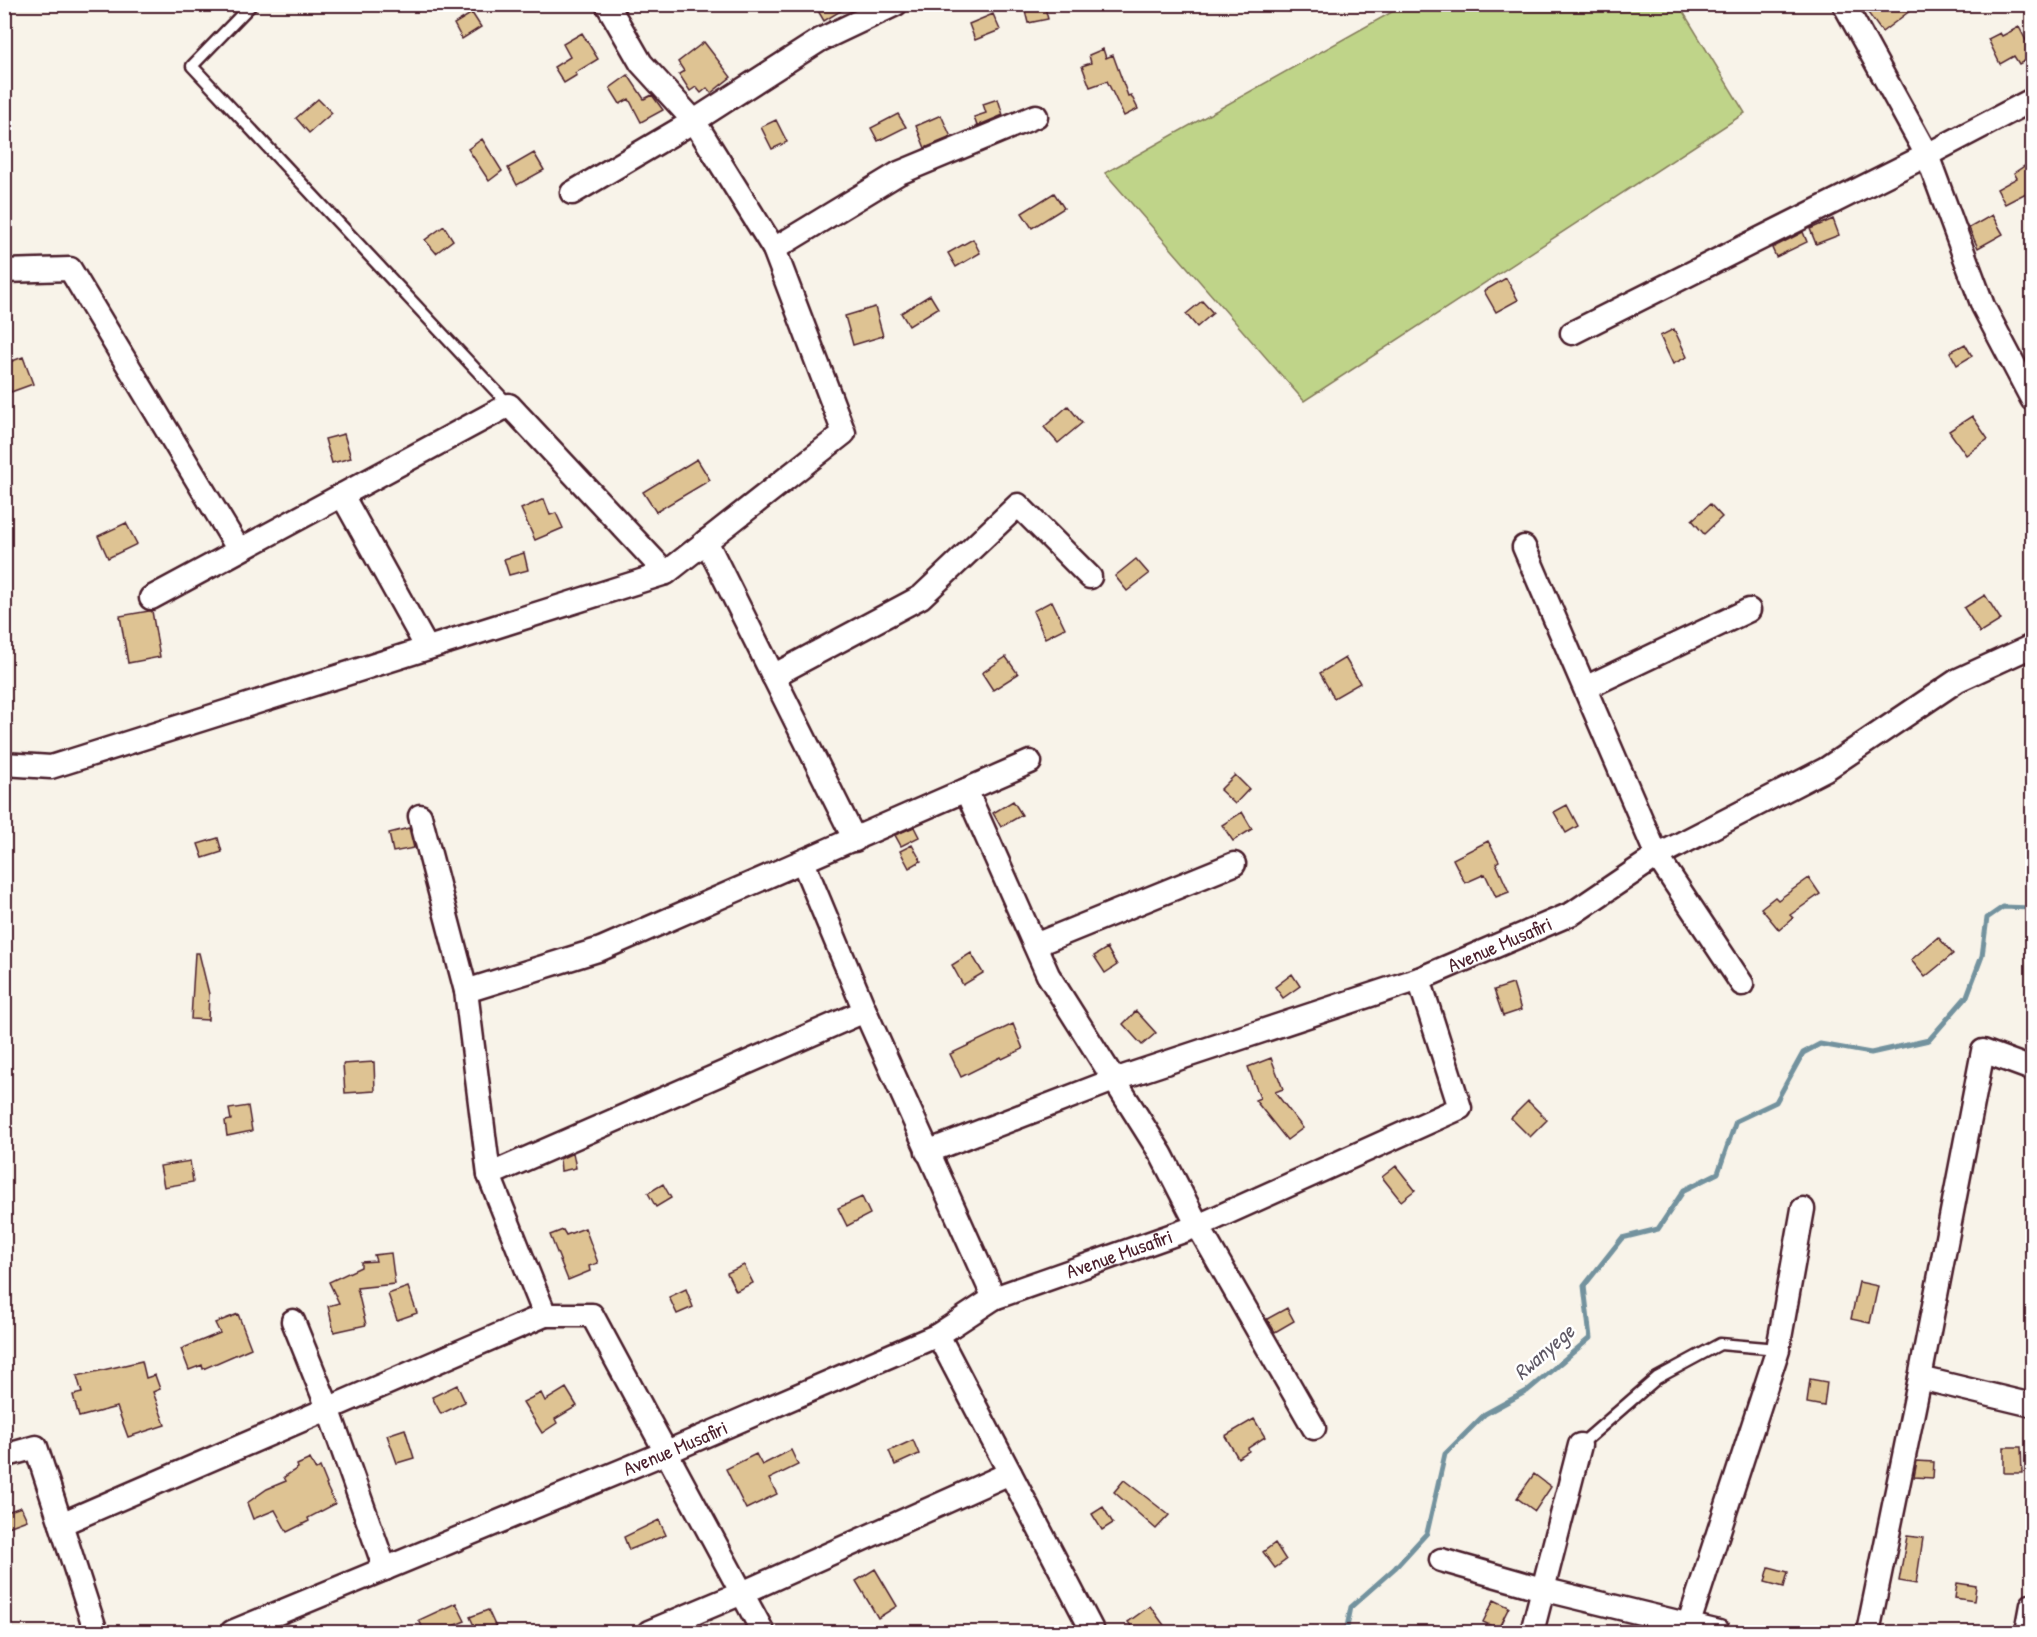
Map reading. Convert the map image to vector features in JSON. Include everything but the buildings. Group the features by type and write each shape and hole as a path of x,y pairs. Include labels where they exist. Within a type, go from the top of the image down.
{"street":[{"path":"4,764 51,767 666,573 844,433 774,249 694,121 641,63 607,4"},
{"path":"572,193 694,121 820,40 896,4"},
{"path":"1844,4 1927,155 1983,306 2032,399"},
{"path":"1572,333 2032,100"},
{"path":"774,249 899,173 1036,116"},
{"path":"4,271 70,269 239,550"},
{"path":"151,598 509,405 666,573"},
{"path":"342,495 427,648"},
{"path":"773,676 921,597 1018,505 1090,577"},
{"path":"706,541 855,840"},
{"path":"1524,547 1657,856 1742,984"},
{"path":"1584,688 1749,610"},
{"name":"Avenue Musafiri","path":"232,1632 667,1452 938,1335 994,1298 1198,1226 1460,1108 1419,979 1573,913 1657,856 1826,769 1958,680 2032,646"},
{"path":"466,991 601,949 1030,762"},
{"path":"966,790 1048,975 1161,1154 1198,1226 1314,1428"},
{"path":"420,816 466,991 489,1175 545,1315"},
{"path":"803,862 865,1011 994,1298"},
{"path":"1035,945 1234,864"},
{"path":"927,1152 1114,1080 1419,979"},
{"path":"489,1175 865,1011"},
{"path":"1868,1632 1983,1050 2032,1069"},
{"path":"1687,1628 1778,1349 1803,1209"},
{"path":"61,1524 545,1315 592,1316 763,1632"},
{"path":"293,1322 328,1408 385,1569"},
{"path":"938,1335 1010,1473 1086,1630"},
{"path":"1920,1378 2032,1404"},
{"path":"1532,1632 1580,1445"},
{"path":"4,1456 36,1447 96,1632"},
{"path":"649,1632 1010,1473"},
{"path":"1441,1560 1687,1628 1719,1632"},
{"path":"2027,1632 2032,1605"}],"lane":[{"path":"252,4 192,66 509,405"},
{"path":"1580,1445 1658,1378 1720,1344 1778,1349"}],"green space":[{"path":"1406,4 1679,5 1745,113 1304,401 1105,173"}],"waterway":[{"name":"Rwanyege","path":"1346,1632 1351,1607 1395,1568 1427,1533 1445,1454 1485,1414 1527,1391 1590,1338 1584,1286 1622,1238 1658,1229 1684,1190 1718,1173 1736,1121 1776,1102 1803,1053 1820,1044 1871,1053 1929,1040 1967,996 1982,956 1987,918 2003,907 2032,908"}]}
